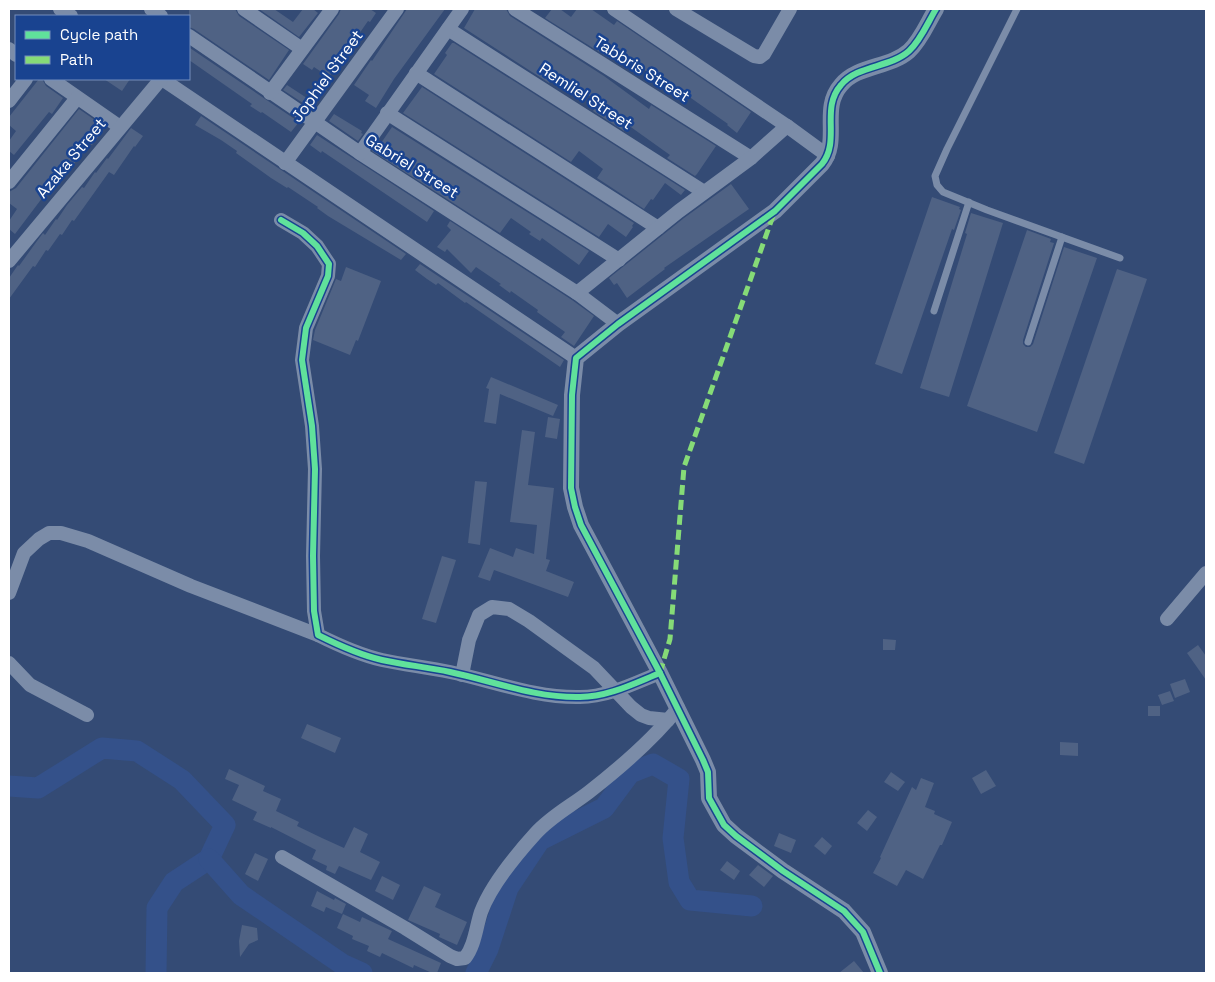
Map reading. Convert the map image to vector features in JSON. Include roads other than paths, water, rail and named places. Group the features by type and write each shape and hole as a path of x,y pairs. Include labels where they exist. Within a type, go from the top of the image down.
{"street":[{"path":"244,9 302,49"},
{"path":"270,93 332,9"},
{"name":"Jophiel Street","path":"284,163 397,9"},
{"path":"360,153 462,9"},
{"name":"Tabbris Street","path":"515,9 751,158"},
{"path":"614,9 629,14 828,156"},
{"path":"676,9 754,56 760,57 764,54 787,10"},
{"path":"880,973 863,932 844,912 783,871 736,836 724,825 709,798 708,772 703,760 673,714 660,673 582,525 575,507 571,488 572,395 576,358 618,324 775,211 828,156 832,135 830,111 835,92 842,83 852,75 898,58 908,52 916,44 936,9"},
{"name":"Remliel Street","path":"448,29 704,192"},
{"name":"Gabriel Street","path":"190,37 360,153 578,293 618,324"},
{"path":"416,73 658,228"},
{"path":"9,100 25,80"},
{"path":"52,80 120,127"},
{"name":"Azaka Street","path":"9,261 161,80"},
{"path":"163,80 576,358"},
{"path":"9,182 78,98"},
{"path":"387,113 619,260"},
{"path":"578,293 704,192 751,158 787,126"},
{"path":"281,220 303,233 317,246 329,264 328,276 306,328 302,360 312,426 315,469 313,565 314,611 318,635"},
{"path":"9,593 24,553 39,539 49,533 61,533 88,541 191,586 318,635 343,647 381,660 462,675 520,691 567,697 594,696 616,690 660,673"},
{"path":"1167,619 1206,573"},
{"path":"462,675 469,640 479,615 492,607 509,609 529,621 594,668 631,707 641,714 649,718 673,714"},
{"path":"9,663 30,685 87,715"},
{"path":"282,857 450,956 457,959 465,958 472,944 481,911 491,893 536,832 623,764 673,714"}],"lane":[{"path":"1017,9 935,176 937,185 943,192 1120,258"},
{"path":"934,311 969,202"},
{"path":"1028,342 1062,237"}],"waterway":[{"path":"9,786 38,788 102,748 137,751 182,780 225,825 209,859 174,882 157,908 156,973"},
{"path":"476,973 488,949 508,888 540,840 604,808 630,773 653,764 679,779 673,838 679,882 690,900 752,906"},
{"path":"209,859 241,895 342,964 362,973"}]}
